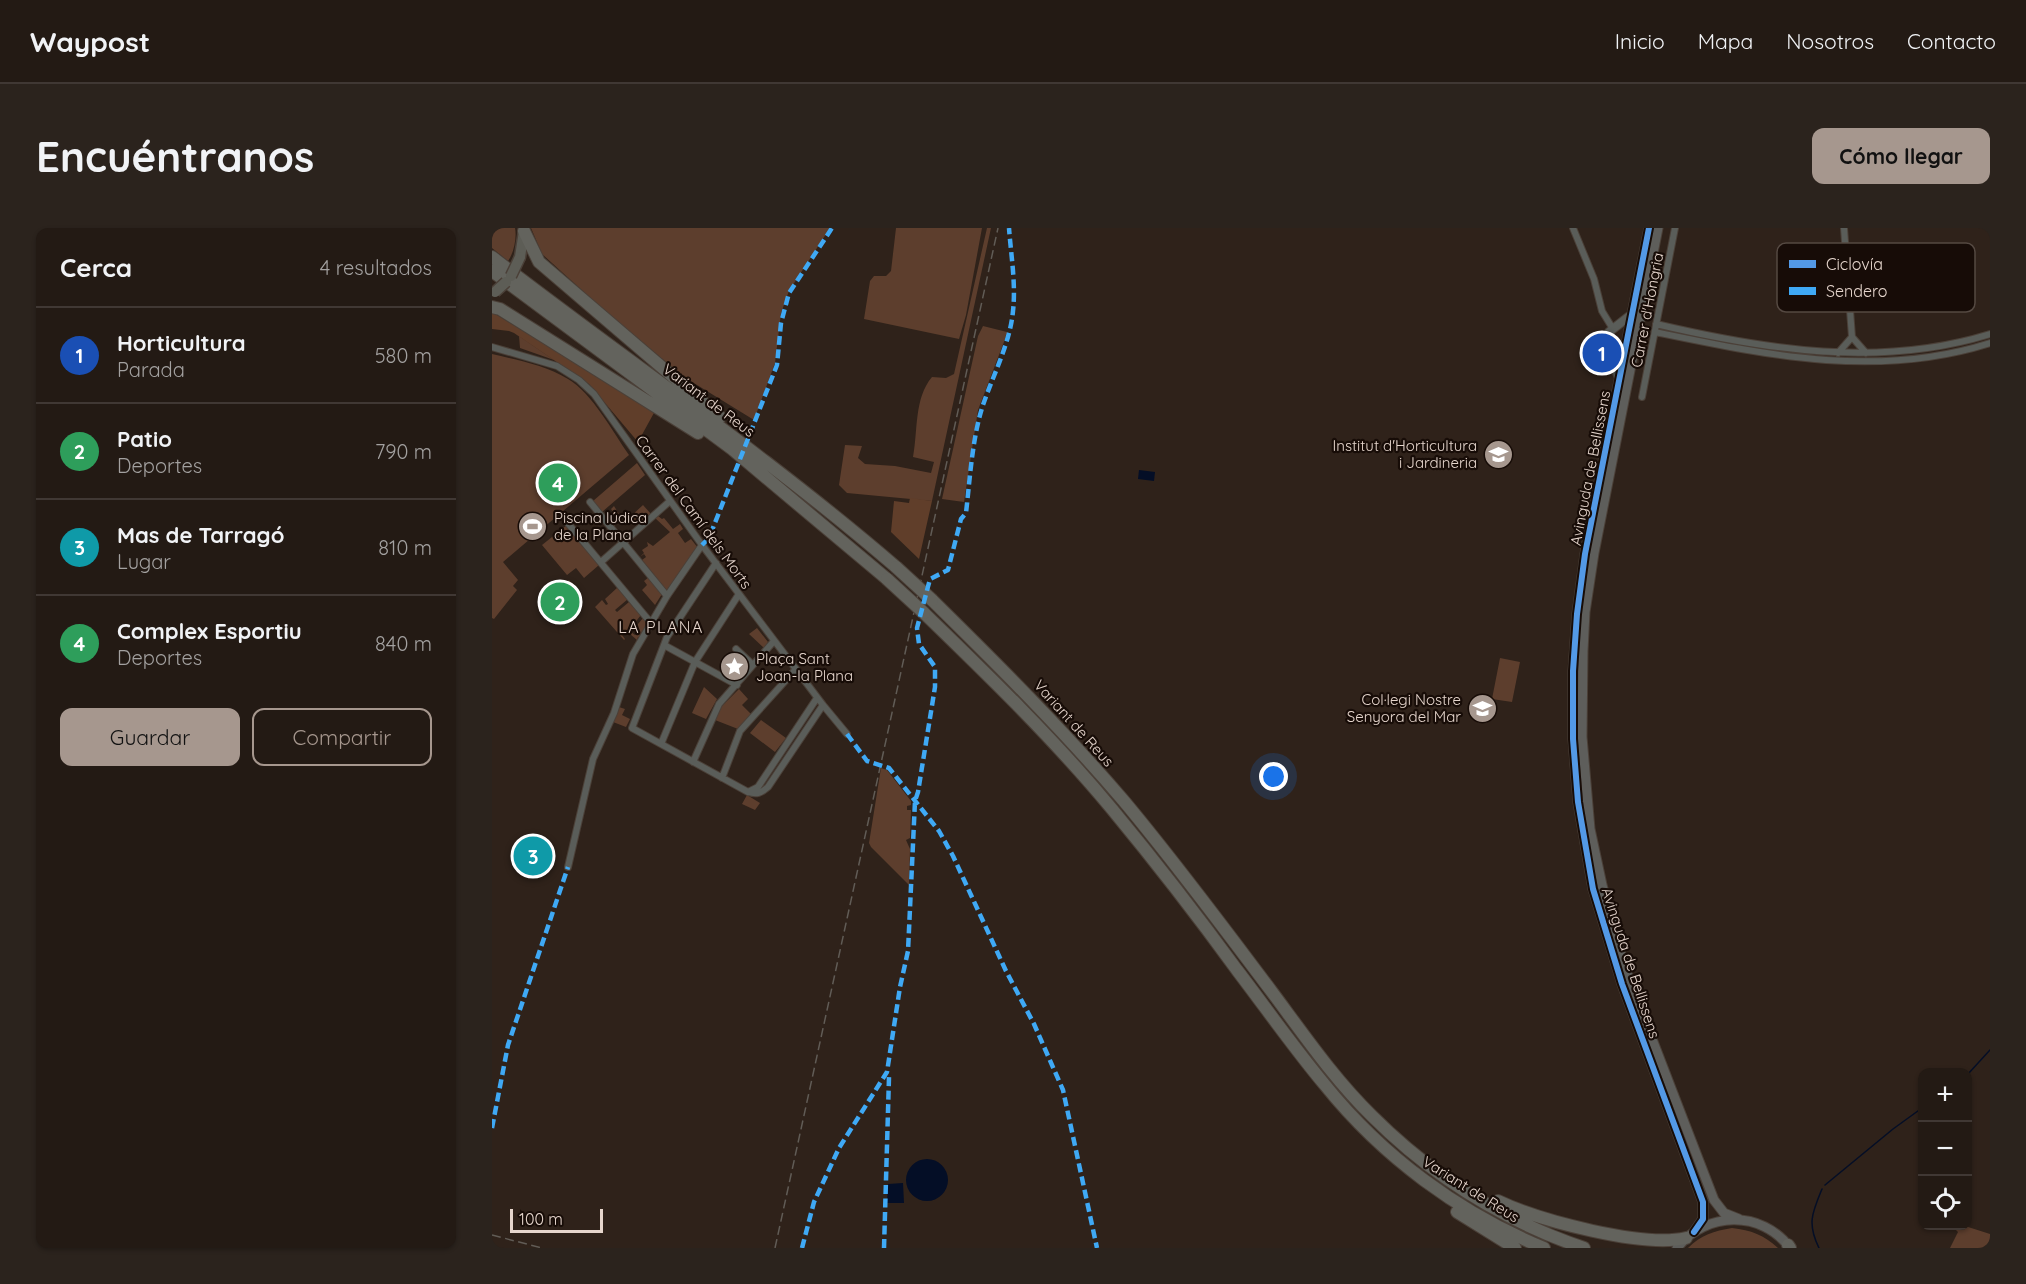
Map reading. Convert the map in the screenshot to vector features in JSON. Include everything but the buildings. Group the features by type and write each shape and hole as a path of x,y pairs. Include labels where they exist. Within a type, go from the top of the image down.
{"highway":[{"path":"492,307 500,309 729,452 753,470 765,468 762,451 539,262 523,230"},
{"name":"Variant de Reus","path":"492,257 765,468 924,613 1022,709 1111,808 1208,930 1325,1086 1365,1129 1437,1189 1496,1225 1544,1248"},
{"name":"Variant de Reus","path":"492,271 844,523 896,567 1031,698 1123,800 1355,1099 1396,1139 1440,1174 1478,1199 1529,1226 1584,1248"},
{"path":"1365,1129 1428,1190 1462,1215 1515,1248"},
{"path":"1396,1139 1486,1196 1546,1221 1605,1238 1649,1244 1674,1244 1690,1235"}],"main road":[{"name":"Avinguda de Bellissens","path":"1649,228 1585,554 1576,614 1573,728 1578,802 1593,889 1622,984 1703,1202 1703,1219 1690,1235"},
{"name":"Avinguda de Bellissens","path":"1658,228 1594,553 1585,612 1581,668 1581,737 1590,829 1602,885 1630,982 1714,1200 1724,1213 1739,1219"},
{"path":"494,293 511,276 520,258 523,230"},
{"path":"1677,1248 1690,1235 1711,1223 1739,1219 1763,1225 1777,1234 1789,1247"}],"street":[{"path":"1574,228 1594,279 1602,310 1613,329"},
{"name":"Carrer d'Hongria","path":"1642,397 1675,228"},
{"path":"1844,228 1845,243"},
{"path":"1850,312 1852,337 1867,353"},
{"path":"1620,380 1606,348 1609,332 1632,314"},
{"path":"1656,324 1776,348 1838,353 1935,347 1990,334"},
{"path":"1655,332 1774,356 1828,361 1911,358 1990,343"},
{"path":"1838,353 1852,337"},
{"name":"Carrer del Camí dels Morts","path":"492,347 557,366 594,393 702,545 817,698 847,734"},
{"path":"601,562 670,501"},
{"path":"590,502 667,596"},
{"path":"567,521 651,623"},
{"path":"568,867 593,759 617,705 633,654 667,596 702,545"},
{"path":"716,563 667,637 632,728 748,792 768,786 823,705"},
{"path":"661,744 695,662 739,594"},
{"path":"693,762 719,704 774,641"},
{"path":"664,645 736,685"},
{"path":"736,649 753,665"},
{"path":"722,778 740,731 796,669"},
{"path":"760,790 817,698"}],"shaded area":[{"path":"492,228 515,228 516,236 508,261 492,248"},
{"path":"531,228 830,228 789,291 781,313 775,363 754,420 684,377 606,312 542,254"},
{"path":"896,228 982,228 966,315 959,339 864,319 870,281 874,276 886,276 891,271"},
{"path":"987,228 991,228 932,501 847,493 839,485 845,445 862,446 858,458 865,464 895,466 931,473 934,462 913,457 919,405 926,385 932,377 946,378 954,374"},
{"path":"492,312 655,411 638,442 589,384 514,333 492,329"},
{"path":"983,326 1007,332 1007,334 978,410 964,502 942,499 978,336"},
{"path":"519,336 554,360 520,348"},
{"path":"492,354 550,370 568,379 594,403 629,455 503,562 518,580 513,586 517,590 494,619 492,618"},
{"path":"637,463 645,475 602,512 593,501"},
{"path":"910,498 932,501 919,559 891,532 894,501 909,503"},
{"path":"643,505 651,514 638,526 630,517"},
{"path":"614,506 622,519 614,526 606,517 613,512 611,509"},
{"path":"658,516 664,518 673,529 680,524 683,529 678,533 685,543 691,539 698,548 668,592 642,560 646,557 644,554 640,557 644,553 642,550 648,546 647,542 653,546 670,532 655,518"},
{"path":"567,525 599,565 584,578 576,568 567,575 542,545"},
{"path":"649,577 662,594 655,605 642,590 647,585 644,581"},
{"path":"569,580 582,595 551,623 538,608"},
{"path":"618,587 628,599 615,610 617,612 629,602 641,615 629,633 626,631 622,635 624,640 595,607 602,600 606,605 608,604 605,599"},
{"path":"643,618 648,624 637,640 630,634 631,632 637,634 633,630"},
{"path":"757,628 768,642 764,648 749,634"},
{"path":"1500,658 1520,662 1512,702 1492,699"},
{"path":"704,687 717,699 706,719 692,713"},
{"path":"739,689 748,699 742,705 751,714 738,729 715,720 720,708"},
{"path":"619,707 625,709 622,715 630,719 626,727 613,722"},
{"path":"761,720 786,738 775,752 750,733"},
{"path":"881,768 887,770 911,801 911,805 907,806 907,810 911,810 910,838 906,840 910,849 909,885 869,843"},
{"path":"747,795 760,803 755,810 742,804"},
{"path":"1732,1228 1757,1234 1778,1248 1688,1248 1708,1234"},
{"path":"1972,1228 1990,1234 1990,1248 1950,1248 1958,1232 1956,1230"}],"water":[{"path":"1139,470 1155,472 1154,481 1138,479"},
{"path":"927,1159 942,1165 948,1180 942,1195 927,1201 912,1195 906,1180 912,1165"},
{"path":"903,1183 904,1203 887,1203 888,1184"}],"waterway":[{"path":"1972,1070 1990,1050"},
{"path":"1825,1185 1918,1111"},
{"path":"1819,1248 1813,1232 1812,1218 1822,1189"}],"railway":[{"path":"775,1248 998,228"},
{"path":"492,1235 542,1248"}],"marked path":[{"path":"702,545 709,538 777,365 781,323 789,293 832,228"},
{"path":"802,1248 814,1202 839,1148 887,1072 908,951 915,801 935,687 935,667 919,644 917,628 930,579 948,570 961,519 966,513 976,433 982,408 1005,348 1011,323 1014,290 1009,228"},
{"path":"847,734 867,761 889,768 939,831 953,856 1006,971 1034,1024 1063,1090 1097,1248"},
{"path":"492,1128 508,1045 568,867"},
{"path":"884,1248 889,1077 887,1072"}],"cycle path":[{"path":"1649,228 1585,554 1577,614 1573,671 1573,739 1578,802 1593,889 1622,984 1703,1202 1703,1219 1694,1232"}],"place":[{"name":"Horticultura","path":"1602,353"},
{"name":"Institut d'Horticultura i Jardineria","path":"1498,454"},
{"name":"Complex Esportiu","path":"558,483"},
{"name":"Piscina lúdica de la Plana","path":"533,526"},
{"name":"Patio","path":"560,602"},
{"name":"Plaça Sant Joan-la Plana","path":"735,667"},
{"name":"Col·legi Nostre Senyora del Mar","path":"1482,708"},
{"name":"Mas de Tarragó","path":"533,856"}],"district":[{"name":"LA PLANA","path":"661,627"}]}
